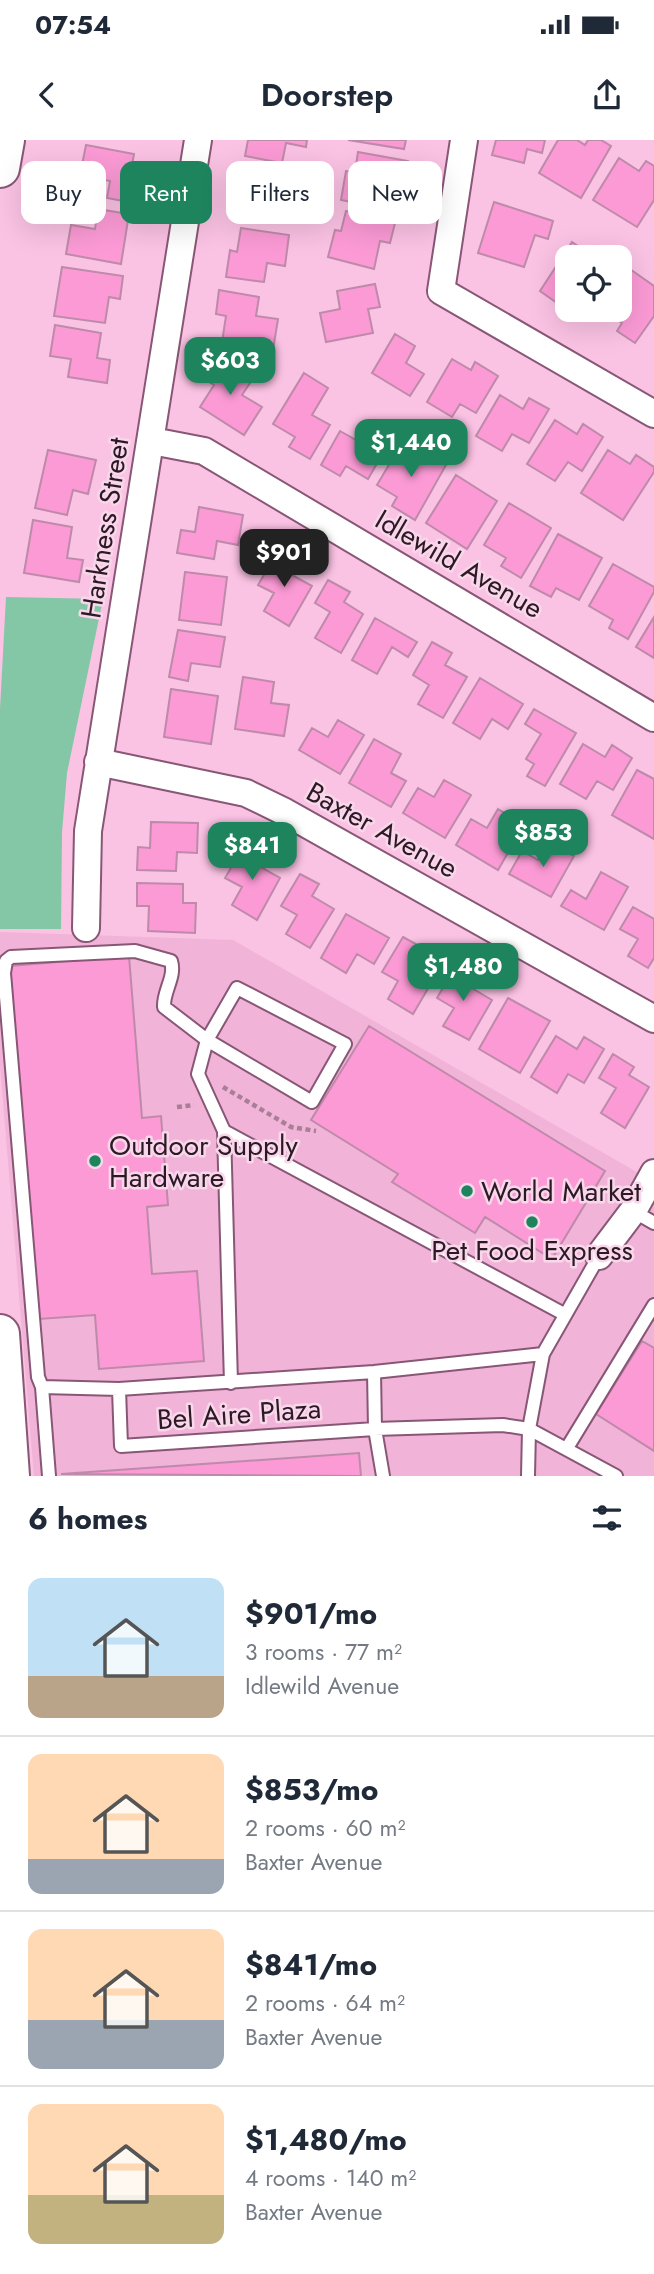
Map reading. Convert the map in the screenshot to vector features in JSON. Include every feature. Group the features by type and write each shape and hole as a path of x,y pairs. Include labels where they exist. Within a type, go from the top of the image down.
{"highway":[{"path":"0,168 5,140"},
{"path":"0,1334 10,1476"}],"street":[{"name":"Harkness Street","path":"86,928 88,831 198,140"},
{"path":"464,140 441,292 654,414"},
{"name":"Idlewild Avenue","path":"152,441 204,451 654,719"},
{"name":"Baxter Avenue","path":"98,762 246,793 654,1019"},
{"path":"599,1256 643,1217 654,1173"}],"lane":[{"path":"49,1476 5,987 6,961 11,957 135,951 171,961 173,969 163,997 164,1007 207,1040 312,1102 345,1044 237,988 207,1040 198,1074 224,1131 231,1383"},
{"path":"224,1131 564,1314"},
{"path":"528,1476 529,1429 543,1354 599,1256"},
{"path":"567,1448 654,1305"},
{"name":"Bel Aire Plaza","path":"543,1354 374,1371 119,1390 121,1446 375,1429 503,1425 529,1429 616,1476"},
{"path":"374,1371 375,1429 383,1476"},
{"path":"42,1387 119,1390"}],"path":[{"path":"177,1107 217,1103 215,1082 291,1127 316,1131"}],"shaded area":[{"path":"0,932 233,940 654,1182 654,1476 34,1476 0,1065"}],"green space":[{"path":"6,597 103,599 67,773 62,832 61,929 0,929 0,709"}],"building":[{"path":"248,140 307,140 306,147 286,143 282,161 245,156"},
{"path":"348,140 406,140 404,149"},
{"path":"496,140 545,140 542,153 527,149 524,163 492,155"},
{"path":"558,140 577,140 585,145 588,140 601,140 611,146 581,198 539,173"},
{"path":"86,145 134,154 133,161 120,161 120,200 107,198 110,181 106,180 106,161 83,161"},
{"path":"358,152 408,161 357,161"},
{"path":"619,158 639,171 646,161 654,166 654,200 637,227 593,200"},
{"path":"348,171 348,201 341,200"},
{"path":"494,202 553,221 548,239 535,235 524,267 478,253"},
{"path":"106,210 120,213 120,224 127,224 121,264 66,254 71,225 95,229 96,224 106,224"},
{"path":"346,211 348,224 395,224 390,243 380,241 374,269 328,257 335,230 341,231"},
{"path":"241,228 289,235 285,266 267,263 264,282 226,277 230,250 237,252"},
{"path":"62,267 123,276 120,299 109,297 105,323 54,316"},
{"path":"555,268 555,302 540,291"},
{"path":"632,271 654,286 654,316 635,343 617,331 622,323 632,322"},
{"path":"375,284 380,307 368,309 373,333 326,342 320,313 340,309 337,291"},
{"path":"219,290 259,297 256,316 278,319 273,350 222,342 226,316 216,314"},
{"path":"55,325 101,333 97,358 110,360 107,383 68,377 71,359 50,356"},
{"path":"395,334 415,346 406,363 424,374 410,396 372,373"},
{"path":"217,358 252,380 242,395 262,407 244,435 200,407 214,385 204,379"},
{"path":"452,359 471,370 475,362 498,376 476,413 460,404 452,417 427,402"},
{"path":"304,373 328,388 312,415 330,425 310,459 289,447 295,437 273,424"},
{"path":"500,395 523,409 529,398 549,409 529,443 512,434 502,451 476,436"},
{"path":"555,420 577,434 583,424 603,437 582,471 568,462 555,481 527,464"},
{"path":"366,422 392,437 368,479 346,466 340,476 321,465 340,431 356,440"},
{"path":"403,441 446,465 415,520 392,506 397,497 377,485"},
{"path":"48,450 96,460 88,494 73,490 67,515 35,508"},
{"path":"608,450 630,464 636,455 654,467 654,472 623,520 581,493"},
{"path":"456,475 497,501 467,549 426,523"},
{"path":"509,503 551,528 521,578 501,566 506,558 484,545"},
{"path":"199,507 243,515 238,545 217,541 214,559 177,553 181,530 195,532"},
{"path":"33,520 72,527 67,558 83,560 79,582 24,573"},
{"path":"558,534 602,558 579,600 556,588 551,597 530,586"},
{"path":"278,551 297,563 290,574 312,586 289,626 264,611 274,593 258,585"},
{"path":"613,564 654,587 654,592 628,639 609,628 613,620 589,606"},
{"path":"185,572 227,577 221,625 179,620"},
{"path":"328,580 350,592 344,602 363,614 341,653 315,638 330,612 315,603"},
{"path":"654,617 654,658 636,647"},
{"path":"375,618 417,642 408,657 392,647 377,674 352,660"},
{"path":"178,630 225,637 220,667 191,663 188,681 169,677"},
{"path":"432,642 452,653 445,665 467,677 443,718 418,704 429,685 413,675"},
{"path":"243,677 274,682 271,703 289,705 284,736 235,729"},
{"path":"480,678 523,704 508,729 492,719 480,739 453,723"},
{"path":"171,689 218,696 211,744 164,737"},
{"path":"534,709 576,733 545,786 527,776 534,764 526,759 541,734 525,724"},
{"path":"338,720 364,735 340,774 299,750 312,728 328,737"},
{"path":"374,739 401,754 391,773 406,781 391,807 349,783"},
{"path":"583,744 605,757 612,745 632,758 613,790 597,781 586,799 560,784"},
{"path":"637,770 654,779 654,839 612,815"},
{"path":"444,780 471,795 445,838 403,813 418,788 434,797"},
{"path":"498,809 524,825 498,870 456,845 471,819 487,828"},
{"path":"151,822 198,823 197,853 177,852 176,871 137,870 138,847 150,848"},
{"path":"548,842 574,856 551,897 509,874 522,851 538,860"},
{"path":"245,844 265,855 259,866 280,878 257,920 232,905 242,887 225,878"},
{"path":"601,872 628,887 604,930 561,906 571,890 586,899"},
{"path":"300,874 319,884 312,896 334,909 310,948 286,934 297,915 281,906"},
{"path":"137,883 183,884 183,903 196,903 195,933 148,931 149,906 137,906"},
{"path":"633,907 654,919 654,958 648,968 628,956 638,939 620,929"},
{"path":"346,914 389,938 374,964 357,954 346,973 321,958"},
{"path":"403,937 423,948 416,960 437,973 413,1014 388,999 398,981 382,972"},
{"name":"Outdoor Supply Hardware","path":"129,956 142,1118 161,1116 168,1205 147,1207 152,1274 197,1271 204,1361 99,1369 95,1315 39,1319 10,966"},
{"path":"457,964 476,976 470,987 492,1000 469,1040 443,1026 454,1008 437,998"},
{"path":"508,998 550,1021 520,1073 479,1049"},
{"path":"369,1026 605,1171 552,1259 485,1217 475,1233 392,1182 398,1174 311,1120"},
{"path":"556,1036 577,1049 584,1037 604,1049 584,1083 568,1074 557,1093 531,1077"},
{"path":"613,1054 634,1067 629,1075 649,1087 625,1128 601,1113 616,1088 599,1078"},
{"path":"642,1341 654,1348 654,1451 596,1414"},
{"path":"359,1453 361,1476 61,1474"}],"place":[{"name":"Outdoor Supply Hardware","path":"95,1161"},
{"name":"World Market","path":"467,1191"},
{"name":"Pet Food Express","path":"532,1222"}]}
